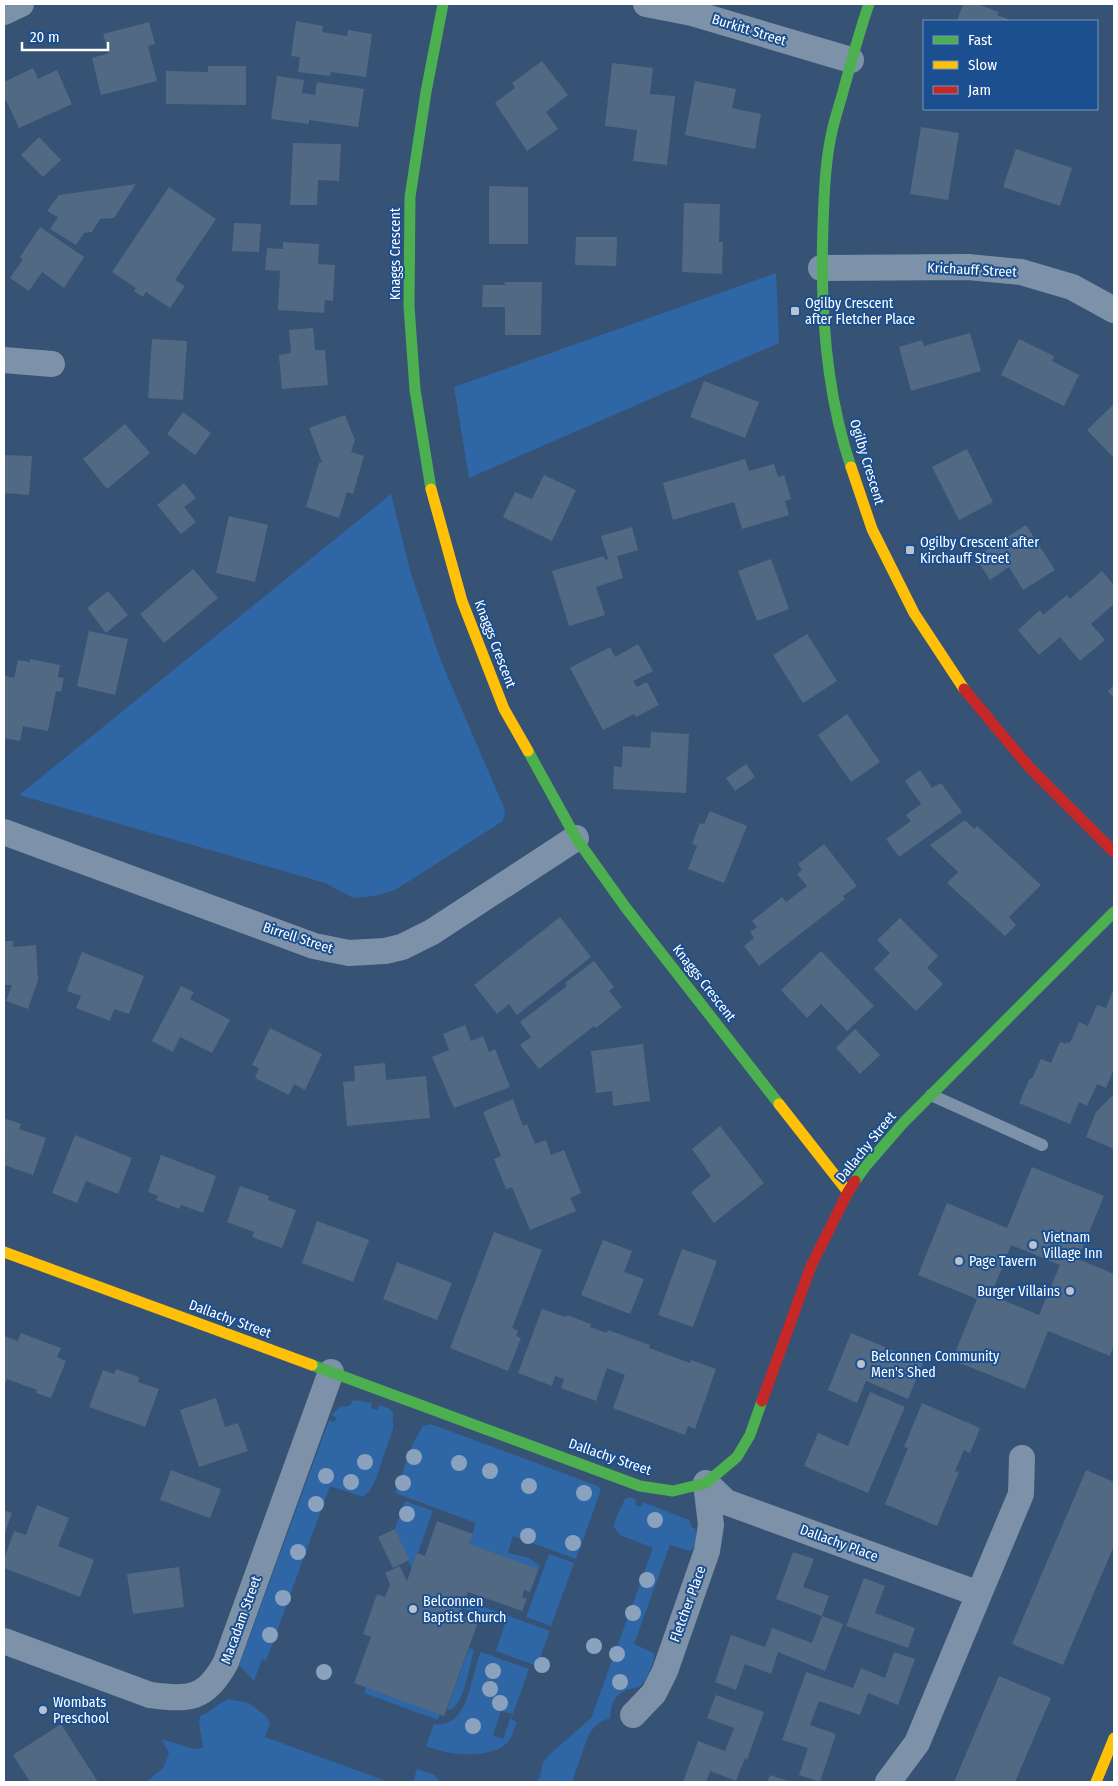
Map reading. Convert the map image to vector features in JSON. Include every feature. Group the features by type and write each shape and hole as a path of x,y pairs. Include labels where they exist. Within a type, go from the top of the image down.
{"street":[{"path":"4,12 21,4"},
{"name":"Knaggs Crescent","path":"443,4 426,92 410,197 410,306 415,390 430,486 462,601 504,709 576,838 626,908 848,1192"},
{"name":"Burkitt Street","path":"646,4 692,13 851,60"},
{"name":"Ogilby Crescent","path":"869,4 851,60 831,136 824,188 821,268 822,312 832,390 843,443 872,529 914,613 972,700 1029,767 1114,852"},
{"name":"Krichauff Street","path":"821,268 968,267 1021,272 1072,287 1114,310"},
{"path":"4,360 52,364"},
{"name":"Birrell Street","path":"4,832 314,946 349,953 385,951 402,947 432,932 576,838"},
{"name":"Dallachy Street","path":"4,1252 640,1486 674,1491 706,1483 737,1457 750,1435 811,1266 848,1192 876,1154 904,1122 1114,912"},
{"name":"Macadam Street","path":"4,1641 150,1695 172,1698 189,1697 199,1694 209,1687 218,1678 226,1662 331,1372"},
{"path":"888,1782 917,1744 1021,1494 1022,1458"},
{"name":"Dallachy Place","path":"706,1483 726,1502 979,1594"},
{"name":"Fletcher Place","path":"633,1715 654,1693 665,1671 707,1551 711,1525 706,1483"},
{"path":"1096,1782 1114,1738"}],"lane":[{"path":"931,1095 1042,1145"}],"shaded area":[{"path":"776,273 779,343 469,478 454,387"},
{"path":"391,494 411,574 441,661 505,810 503,821 395,890 375,896 353,898 325,883 19,795"},
{"path":"354,1400 372,1403 371,1408 378,1410 379,1405 390,1409 393,1413 393,1429 375,1481 369,1492 363,1497 330,1486 266,1661 262,1659 254,1681 239,1665 328,1423 330,1420 334,1422 337,1418 331,1415 341,1406 351,1405"},
{"path":"431,1424 598,1486 601,1490 576,1559 513,1536 508,1553 529,1558 540,1566 530,1592 469,1544 476,1523 395,1493 413,1443 423,1426"},
{"path":"630,1497 636,1500 635,1505 641,1507 643,1502 689,1520 692,1528 695,1528 696,1531 697,1538 695,1544 690,1551 670,1545 634,1644 654,1653 654,1661 645,1681 639,1687 626,1690 618,1695 612,1704 610,1718 597,1725 590,1733 572,1782 535,1782 540,1777 543,1762 549,1755 591,1718 653,1548 620,1535 614,1527 625,1499"},
{"path":"405,1501 433,1511 412,1569 394,1531"},
{"path":"549,1554 574,1563 551,1626 526,1617"},
{"path":"465,1600 550,1631 537,1666 496,1651 505,1624 462,1608"},
{"path":"469,1648 474,1650 463,1692 455,1706 450,1710 447,1709"},
{"path":"481,1652 529,1669 511,1719 517,1722 510,1739 499,1748 479,1754 445,1752 426,1746 434,1724 446,1723 455,1718 462,1709 471,1686","holes":["501,1711 512,1714 503,1739 493,1735"]},
{"path":"366,1687 440,1714 438,1720 364,1693"},
{"path":"228,1699 249,1703 267,1717 270,1724 265,1737 389,1782 146,1782 163,1768 169,1754 162,1739 194,1749 203,1748 199,1722 200,1716"},
{"path":"417,1769 435,1775 439,1782 413,1782"}],"building":[{"path":"963,4 977,4 999,12 997,15 1010,20 957,20"},
{"path":"296,21 323,26 322,32 347,36 348,30 372,34 366,77 331,72 330,76 298,72 300,57 291,56"},
{"path":"149,22 155,44 148,46 157,81 101,95 92,58 109,53 103,34"},
{"path":"542,61 568,95 546,112 558,129 527,151 495,103 515,88 512,83"},
{"path":"612,63 653,68 650,94 675,96 667,165 633,161 637,130 605,126"},
{"path":"208,66 246,66 246,105 166,104 166,71 208,72"},
{"path":"33,68 38,79 57,70 72,104 19,128 6,100 4,100 4,82"},
{"path":"277,76 304,80 302,93 315,95 317,82 364,89 358,127 309,120 309,124 271,119"},
{"path":"695,81 736,89 732,108 761,114 755,149 685,135"},
{"path":"921,127 959,133 948,200 910,194"},
{"path":"39,137 61,160 43,177 21,155"},
{"path":"293,143 341,144 339,181 318,180 317,205 290,205"},
{"path":"1016,149 1072,168 1060,206 1003,187"},
{"path":"136,184 114,218 100,219 92,232 84,233 76,245 50,229 58,217 47,211 59,195"},
{"path":"489,186 528,187 528,244 489,244"},
{"path":"169,187 216,219 175,280 185,286 170,308 146,292 143,297 134,291 136,288 112,272"},
{"path":"684,203 720,204 719,242 723,242 722,274 682,272"},
{"path":"234,223 261,224 259,252 232,251"},
{"path":"40,227 84,257 64,288 42,272 29,291 10,278 23,259 20,257"},
{"path":"576,237 617,237 616,266 575,265"},
{"path":"283,242 319,244 318,264 335,265 333,301 325,300 324,313 278,310 280,271 265,270 267,248 283,249"},
{"path":"504,282 542,282 541,335 505,335 505,307 482,307 483,285 505,285"},
{"path":"313,328 315,350 325,350 328,385 282,389 279,355 291,353 289,330"},
{"path":"970,333 981,371 911,391 899,347 922,340 924,346"},
{"path":"152,339 187,341 183,400 148,398"},
{"path":"1019,339 1054,356 1052,361 1079,375 1064,406 1001,375"},
{"path":"704,381 759,402 745,438 690,417"},
{"path":"1114,404 1114,458 1087,430"},
{"path":"183,412 211,433 195,455 167,434"},
{"path":"345,415 355,440 351,452 364,456 353,494 347,492 339,518 306,507 319,463 322,462 309,428"},
{"path":"125,424 150,453 107,489 83,459"},
{"path":"967,449 993,502 959,520 932,467"},
{"path":"4,455 32,456 29,495 4,493"},
{"path":"745,459 749,471 774,464 778,477 784,475 791,499 785,501 789,515 742,529 734,502 673,520 663,483"},
{"path":"544,475 576,490 552,541 503,517 515,492 532,499"},
{"path":"184,483 196,498 184,507 196,522 181,534 157,505"},
{"path":"229,516 268,525 255,582 216,573"},
{"path":"1026,525 1055,570 1023,590 1009,567 990,580 975,557"},
{"path":"632,527 638,550 617,556 623,578 596,587 605,615 569,626 552,571 604,556 605,560 608,559 601,536"},
{"path":"771,559 789,609 757,621 738,571"},
{"path":"193,569 218,598 164,643 140,614"},
{"path":"1102,571 1114,585 1114,604 1091,624 1105,640 1080,661 1060,637 1039,655 1018,630 1040,610 1043,615 1067,595 1070,599"},
{"path":"108,591 128,615 106,633 87,608"},
{"path":"89,631 128,639 115,695 77,686"},
{"path":"807,634 837,681 803,703 773,655"},
{"path":"638,644 653,671 633,681 637,687 647,682 659,705 636,717 634,714 603,730 570,668 610,647 615,657"},
{"path":"30,659 60,665 58,677 64,678 61,692 56,691 48,731 23,726 20,741 4,738 5,676 14,678 18,660 30,662"},
{"path":"1114,685 1114,698 1108,691"},
{"path":"847,714 880,762 851,782 818,735"},
{"path":"651,732 689,734 686,793 613,789 614,766 622,767 623,746 650,748"},
{"path":"746,764 755,777 735,791 726,778"},
{"path":"920,770 932,788 941,783 962,812 899,857 886,839 911,821 906,815 921,804 905,781"},
{"path":"710,811 747,826 724,883 688,869 697,846 692,844 700,823 704,824"},
{"path":"965,820 974,829 977,826 1041,885 1009,917 1016,925 1005,936 947,883 958,872 930,845"},
{"path":"824,844 857,886 843,896 845,899 759,966 744,946 754,938 750,932 757,927 752,921 782,897 786,902 807,886 797,874 802,870 798,864"},
{"path":"560,917 591,957 517,1015 509,1004 497,1014 474,985"},
{"path":"900,918 938,956 927,968 943,984 916,1011 874,969 890,953 877,940"},
{"path":"4,941 13,941 13,947 36,945 38,980 28,1009 6,1001 12,985 4,985"},
{"path":"821,951 874,1006 847,1031 821,1004 807,1018 781,990"},
{"path":"82,952 144,976 129,1014 114,1009 110,1021 76,1008 81,996 67,991"},
{"path":"594,961 614,987 609,991 622,1007 596,1028 594,1026 539,1069 520,1045 531,1037 520,1022 567,986 565,983"},
{"path":"181,986 194,992 190,999 230,1020 212,1053 180,1037 173,1052 152,1041"},
{"path":"1114,988 1114,1069 1106,1088 1097,1084 1087,1106 1079,1102 1070,1124 1019,1103 1041,1059 1051,1063 1060,1042 1070,1043 1079,1022 1088,1026 1097,1005 1106,1008"},
{"path":"465,1025 471,1041 483,1036 489,1052 495,1049 510,1087 454,1108 432,1057 449,1050 443,1034"},
{"path":"270,1028 322,1054 305,1090 294,1084 289,1095 255,1078 259,1068 252,1065"},
{"path":"855,1029 880,1055 860,1074 836,1048"},
{"path":"643,1044 650,1101 613,1106 612,1091 596,1093 591,1051"},
{"path":"385,1063 386,1080 426,1076 430,1118 347,1126 343,1082 355,1081 354,1066"},
{"path":"1114,1094 1114,1149 1086,1137 1096,1112"},
{"path":"513,1099 523,1126 527,1124 535,1144 546,1140 551,1155 564,1150 581,1193 570,1198 576,1211 530,1230 512,1187 506,1189 494,1159 501,1156 483,1112"},
{"path":"4,1118 21,1124 19,1129 46,1138 33,1175 4,1165 6,1159 4,1158"},
{"path":"720,1126 764,1183 714,1223 691,1192 711,1176 692,1149"},
{"path":"75,1135 132,1158 118,1194 86,1181 77,1203 52,1193"},
{"path":"161,1155 216,1176 203,1213 181,1205 179,1209 156,1200 158,1196 148,1192"},
{"path":"1032,1167 1104,1196 1078,1259 1114,1274 1114,1345 1110,1356 1048,1331 1025,1389 952,1360 977,1299 918,1275 947,1203 1007,1228","holes":["1011,1245 1060,1265 1039,1315 991,1295"]},
{"path":"240,1186 269,1196 268,1200 296,1210 282,1248 252,1237 254,1232 227,1222"},
{"path":"317,1221 369,1240 353,1282 302,1263"},
{"path":"494,1232 542,1250 512,1328 518,1331 516,1336 521,1338 508,1371 450,1348"},
{"path":"603,1240 632,1251 624,1272 644,1279 630,1314 581,1295"},
{"path":"682,1249 717,1261 693,1327 658,1315"},
{"path":"397,1262 452,1283 437,1320 383,1299"},
{"path":"542,1309 566,1317 567,1315 591,1324 590,1327 607,1333 608,1330 650,1345 649,1348 690,1363 691,1360 716,1369 695,1429 688,1426 685,1435 613,1408 625,1375 607,1368 596,1401 561,1388 564,1379 555,1376 552,1386 518,1373"},
{"path":"21,1333 61,1348 57,1357 66,1361 51,1398 36,1393 37,1390 7,1379 6,1382 4,1381 4,1336 18,1341"},
{"path":"851,1333 923,1363 908,1399 866,1381 857,1403 828,1390"},
{"path":"116,1369 139,1377 138,1382 159,1389 145,1427 89,1407 103,1370 114,1374"},
{"path":"870,1392 905,1407 868,1493 804,1466 818,1433 848,1446"},
{"path":"216,1398 225,1427 238,1423 248,1451 199,1467 180,1410"},
{"path":"922,1403 980,1428 970,1453 964,1450 955,1471 959,1472 937,1526 885,1504 908,1448 904,1447"},
{"path":"171,1470 221,1489 210,1518 160,1500"},
{"path":"1086,1470 1114,1482 1114,1546 1063,1665 1012,1644"},
{"path":"37,1505 69,1518 58,1546 94,1560 80,1597 4,1568 4,1559 14,1531 26,1535"},
{"path":"4,1510 12,1513 4,1536"},
{"path":"437,1521 473,1534 469,1544 538,1569 530,1592 524,1590 522,1597 527,1599 522,1611 468,1592 459,1615 478,1622 444,1716 354,1683 371,1637 363,1634 377,1594 385,1597 390,1584 385,1573 400,1566 407,1581 417,1553 425,1556"},
{"path":"395,1529 409,1560 393,1568 378,1537"},
{"path":"793,1552 814,1559 803,1587 829,1596 822,1616 776,1599"},
{"path":"179,1567 184,1607 133,1614 127,1574"},
{"path":"864,1578 885,1586 875,1613 915,1628 908,1648 846,1626"},
{"path":"822,1616 843,1624 825,1671 778,1652 771,1674 745,1664 736,1690 715,1682 731,1635 765,1647 772,1628 812,1643"},
{"path":"894,1652 915,1659 898,1705 868,1693 860,1715 819,1701 810,1725 836,1734 820,1782 799,1775 808,1748 782,1740 806,1672 853,1688 861,1668 885,1678"},
{"path":"999,1676 1051,1698 1015,1782 954,1782"},
{"path":"716,1695 764,1712 747,1760 745,1758 736,1781 710,1771 706,1782 683,1782 698,1741 725,1751 734,1728 707,1718"},
{"name":"Wombats Preschool","path":"61,1724 98,1782 30,1782 13,1755"},
{"path":"770,1775 791,1782 767,1782"}],"traffic: fast":[{"path":"431,489 415,390 409,306 410,197 426,92 443,4"},
{"path":"851,467 835,408 826,348 822,287 823,215 826,169 832,130 869,4"},
{"path":"528,751 576,838 626,908 779,1104"},
{"path":"855,1181 904,1122 1114,912"},
{"path":"312,1365 640,1486 673,1491 706,1483 737,1457 750,1435 762,1401"}],"traffic: slow":[{"path":"851,467 872,529 914,613 964,689"},
{"path":"431,489 462,601 504,709 528,751"},
{"path":"779,1104 848,1192"},
{"path":"4,1252 312,1365"},
{"path":"1096,1782 1114,1738"}],"traffic: jam":[{"path":"964,689 1029,767 1114,852"},
{"path":"762,1401 811,1266 855,1181"}],"place":[{"name":"Ogilby Crescent after Fletcher Place","path":"795,311"},
{"name":"Ogilby Crescent after Kirchauff Street","path":"910,550"},
{"name":"Vietnam Village Inn","path":"1033,1245"},
{"name":"Page Tavern","path":"959,1261"},
{"name":"Burger Villains","path":"1070,1291"},
{"name":"Belconnen Community Men's Shed","path":"861,1364"},
{"name":"Belconnen Baptist Church","path":"413,1609"},
{"name":"Wombats Preschool","path":"43,1710"}]}
